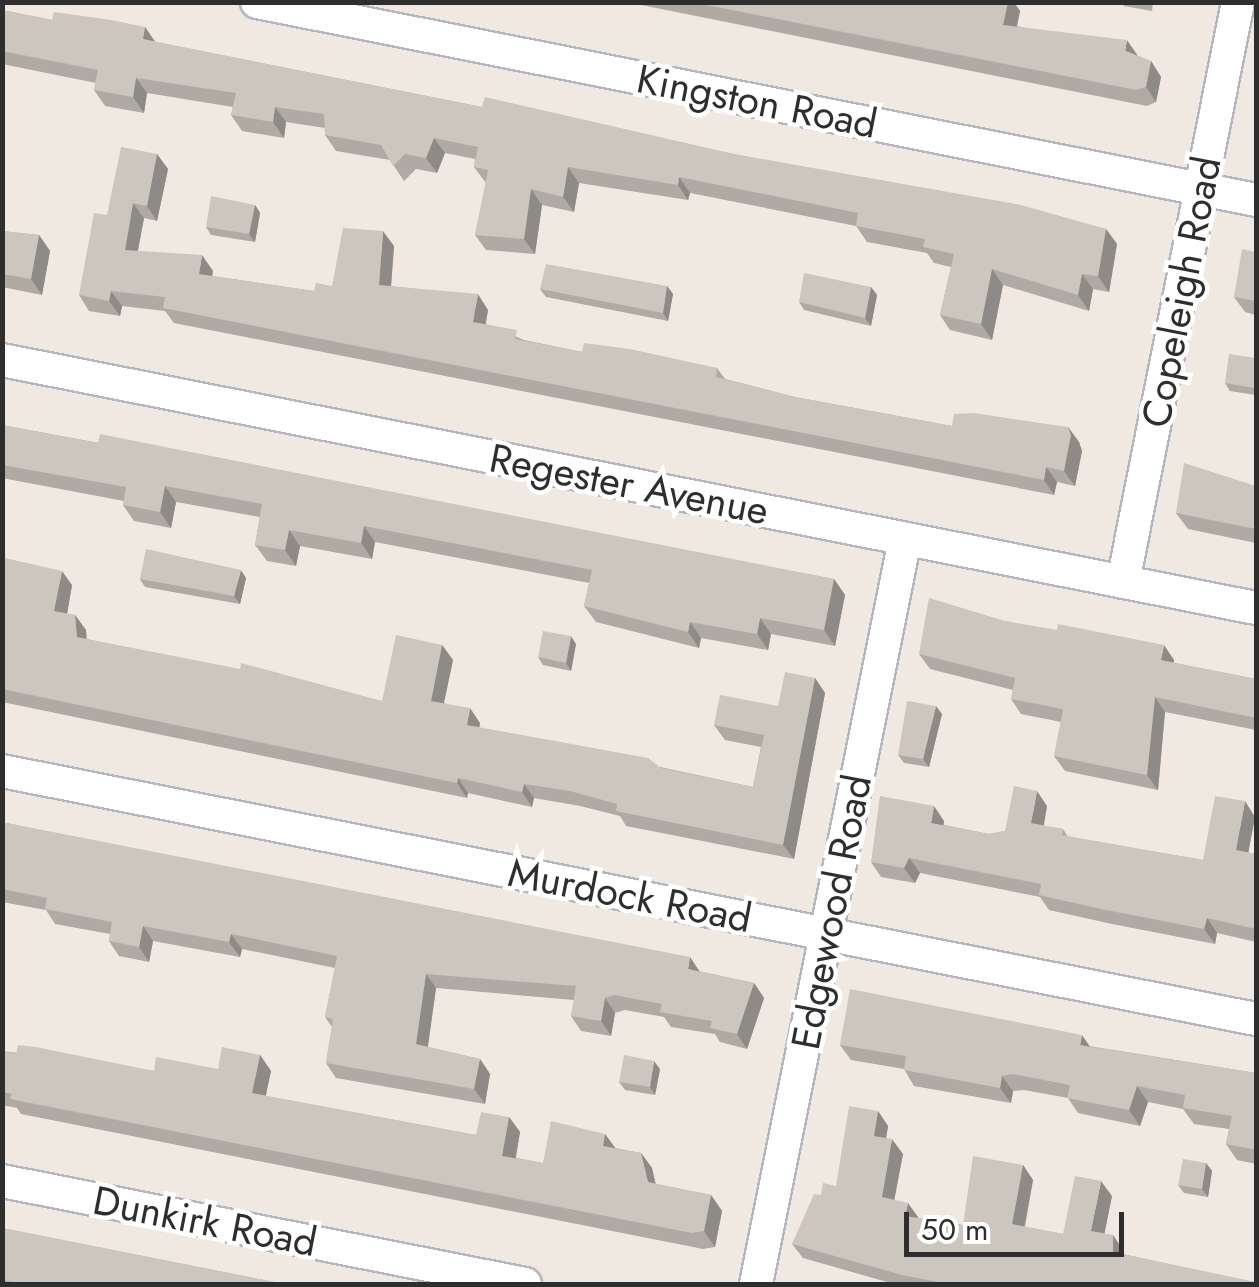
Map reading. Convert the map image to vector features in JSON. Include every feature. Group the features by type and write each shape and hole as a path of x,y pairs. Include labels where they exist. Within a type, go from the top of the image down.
{"street":[{"name":"Kingston Road","path":"257,2 1256,200"},
{"name":"Copeleigh Road","path":"1123,582 1238,2"},
{"name":"Regester Avenue","path":"2,360 1256,608"},
{"name":"Edgewood Road","path":"756,1284 905,539"},
{"name":"Murdock Road","path":"2,771 1256,1020"},
{"name":"Dunkirk Road","path":"2,1181 524,1284"}],"building":[{"path":"692,2 1008,2 1003,25 1127,40 1125,51 1151,61 1146,87 1136,90"},
{"path":"2,10 52,20 54,12 111,20 145,27 143,39 482,107 485,97 734,154 1021,205 1106,229 1098,276 1082,274 1078,295 992,269 981,324 940,315 954,254 923,247 925,239 856,226 858,213 679,177 678,185 568,167 563,197 531,189 524,239 475,235 488,170 474,167 478,147 434,138 426,158 405,154 393,166 381,145 325,135 324,114 275,107 273,122 231,115 236,93 136,78 133,97 94,90 98,70 2,51"},
{"path":"121,147 157,154 147,206 133,203 125,250 202,255 199,274 314,291 316,283 332,286 343,228 383,231 379,285 478,294 473,322 517,330 515,339 582,352 584,343 630,349 717,368 716,377 795,397 952,426 954,414 973,413 1068,427 1071,435 1064,471 1046,467 1044,480 163,308 165,297 111,291 109,301 79,295 94,213 107,215"},
{"path":"211,196 255,205 249,234 206,227"},
{"path":"2,231 39,235 31,279 2,274"},
{"path":"1242,249 1256,252 1256,301 1234,297"},
{"path":"546,264 667,286 663,313 540,289"},
{"path":"804,273 871,287 865,318 799,302"},
{"path":"1229,354 1256,358 1254,388 1225,383"},
{"path":"2,425 98,443 100,434 834,579 824,630 760,618 757,634 690,622 688,632 584,606 592,570 364,526 361,543 289,530 285,550 255,545 262,504 165,486 160,512 123,505 126,487 2,465"},
{"path":"1184,463 1256,486 1256,529 1176,513"},
{"path":"146,549 241,570 234,596 140,579"},
{"path":"5,558 62,571 54,611 75,615 77,637 240,669 241,663 382,701 396,635 442,645 431,701 470,708 467,725 648,758 661,768 753,787 764,735 714,725 720,695 778,706 785,672 815,678 783,845 616,811 617,804 570,791 524,784 522,792 458,778 457,783 2,689"},
{"path":"929,598 1005,621 1057,630 1058,624 1164,645 1161,660 1256,679 1256,718 1155,697 1147,775 1054,756 1063,709 1011,699 1015,678 919,654"},
{"path":"543,631 571,636 566,663 538,657"},
{"path":"907,701 936,706 923,759 898,755"},
{"path":"1014,786 1037,791 1031,823 1063,829 1062,835 1203,860 1215,796 1245,801 1236,850 1256,854 1256,929 1207,918 1204,929 1101,909 1039,895 1041,884 909,858 904,868 871,862 880,796 934,806 931,823 989,834 1005,831"},
{"path":"2,822 690,957 688,969 754,983 737,1034 710,1028 712,1021 660,1012 662,1004 614,995 605,998 601,1021 571,1016 576,986 426,974 416,1044 480,1059 474,1089 326,1063 333,1019 325,1017 337,956 231,934 229,942 143,926 139,947 109,941 112,922 45,909 47,898 2,889"},
{"path":"850,989 1082,1035 1080,1045 1256,1073 1256,1150 1226,1144 1232,1116 1183,1108 1185,1095 1137,1086 1129,1110 1067,1098 1070,1085 1013,1074 1002,1076 1000,1088 904,1070 906,1056 840,1045"},
{"path":"18,1045 154,1071 156,1057 218,1069 222,1047 260,1055 252,1093 476,1135 481,1112 509,1117 502,1156 543,1163 551,1121 605,1134 603,1146 641,1153 648,1182 711,1195 704,1231 692,1233 10,1099 12,1094 2,1092 2,1051 16,1054"},
{"path":"624,1055 654,1061 650,1087 619,1082"},
{"path":"849,1106 878,1111 874,1136 892,1139 882,1197 908,1203 905,1216 963,1225 973,1156 1023,1165 1012,1224 1063,1234 1075,1176 1101,1181 1091,1231 1113,1235 1113,1252 1256,1284 949,1284 792,1244 814,1194 821,1195 823,1183 836,1186"},
{"path":"1183,1159 1206,1163 1202,1189 1178,1185"},
{"path":"2,1228 284,1284 24,1284 2,1280"}]}
